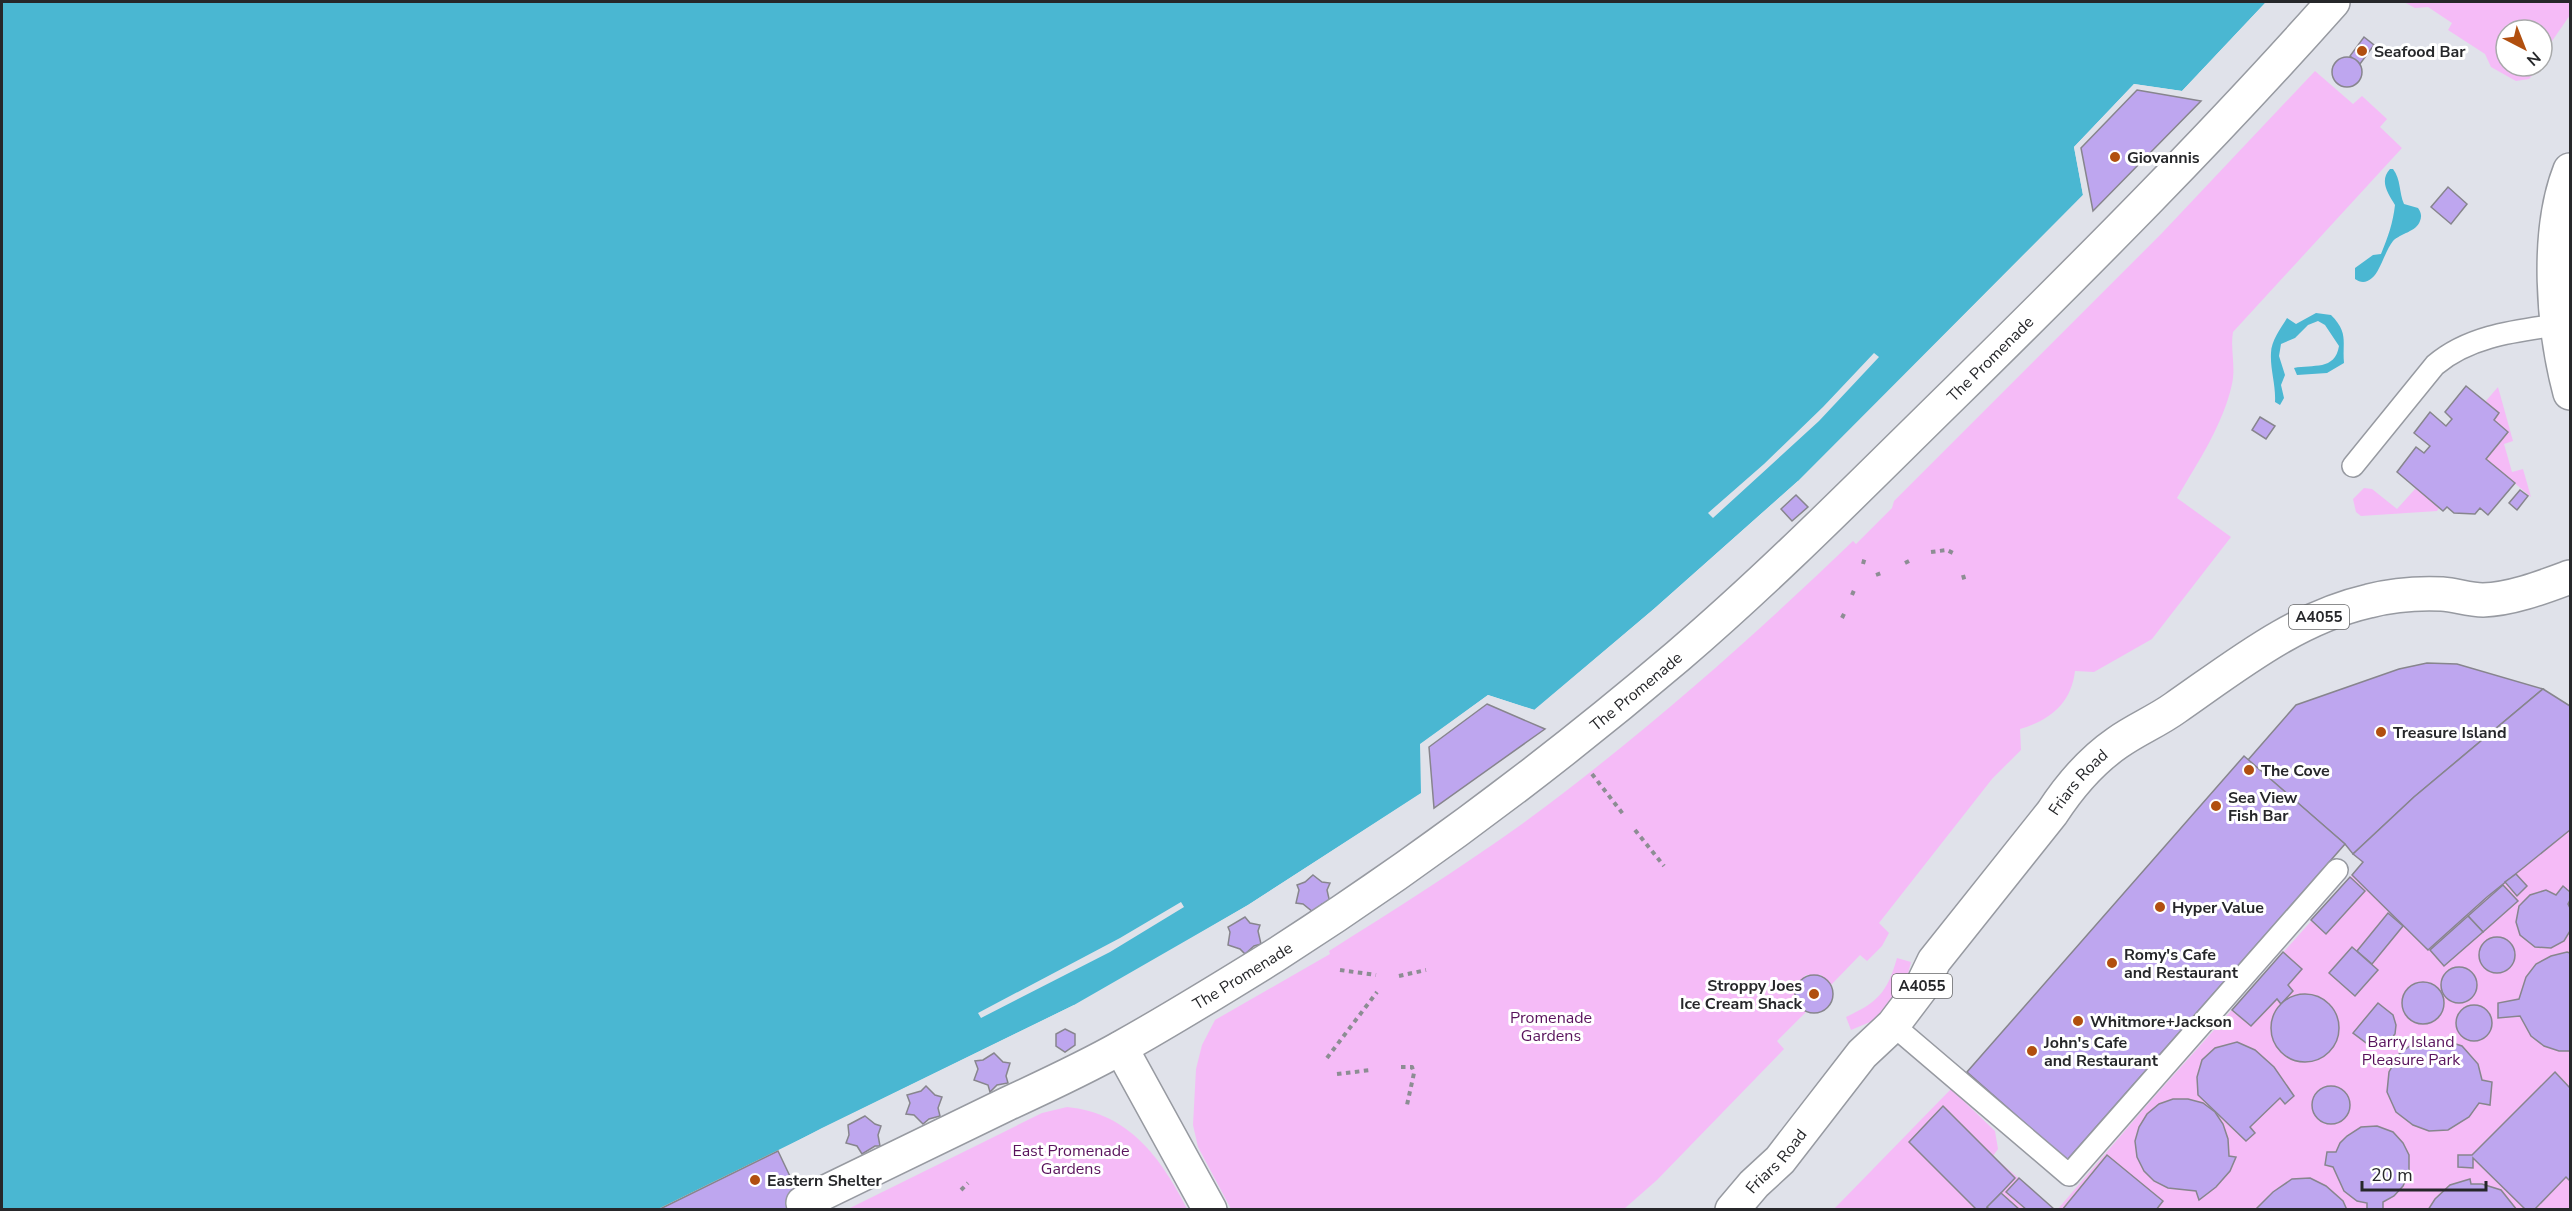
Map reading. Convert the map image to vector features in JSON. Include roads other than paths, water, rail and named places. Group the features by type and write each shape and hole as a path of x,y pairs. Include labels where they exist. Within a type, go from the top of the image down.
{"street":[{"name":"The Promenade","path":"803,1203 1121,1048 1275,955 1490,805 1574,741 1679,655 1764,579 2022,328 2233,111 2333,2"},
{"path":"2571,171 2559,215 2554,296 2557,325 2571,393"},
{"name":"Friars Road","path":"1732,1209 1754,1184 1780,1161 1862,1054 1893,1025 1921,988 1934,961 2052,813 2066,792 2086,770 2117,743 2153,724 2279,636 2325,614 2370,600 2440,594 2484,600 2523,593 2571,577"},
{"path":"1121,1048 1210,1209"}],"lane":[{"path":"2353,466 2435,365 2450,353 2502,334 2557,325"},
{"path":"1893,1025 2069,1175 2337,870"}],"water":[{"path":"2,2 2266,2 2182,91 2134,84 2074,147 2083,195 1798,481 1655,608 1534,710 1488,695 1421,744 1422,793 1248,905 1074,1005 658,1209 2,1210"},
{"path":"2390,169 2393,169 2397,177 2404,204 2418,208 2421,219 2415,228 2393,241 2372,278 2364,282 2359,281 2355,279 2355,268 2373,255 2381,254 2392,224 2395,205 2387,192 2385,182"},
{"path":"2316,313 2331,315 2337,321 2344,338 2344,363 2327,373 2297,375 2294,368 2328,363 2337,354 2339,346 2325,325 2318,321 2308,325 2295,338 2281,344 2279,356 2285,375 2281,385 2284,398 2280,405 2275,402 2271,348 2287,318 2296,324"}],"place":[{"name":"Seafood Bar","path":"2362,51"},
{"name":"Giovannis","path":"2115,157"},
{"name":"Treasure Island","path":"2381,732"},
{"name":"The Cove","path":"2249,770"},
{"name":"Sea View Fish Bar","path":"2216,806"},
{"name":"Hyper Value","path":"2160,907"},
{"name":"Romy's Cafe and Restaurant","path":"2112,963"},
{"name":"Stroppy Joes Ice Cream Shack","path":"1814,994"},
{"name":"Whitmore+Jackson","path":"2078,1021"},
{"name":"John's Cafe and Restaurant","path":"2032,1051"},
{"name":"Eastern Shelter","path":"755,1180"}],"park label":[{"name":"Promenade Gardens","path":"1551,1026"},
{"name":"Barry Island Pleasure Park","path":"2411,1050"},
{"name":"East Promenade Gardens","path":"1071,1159"}]}
